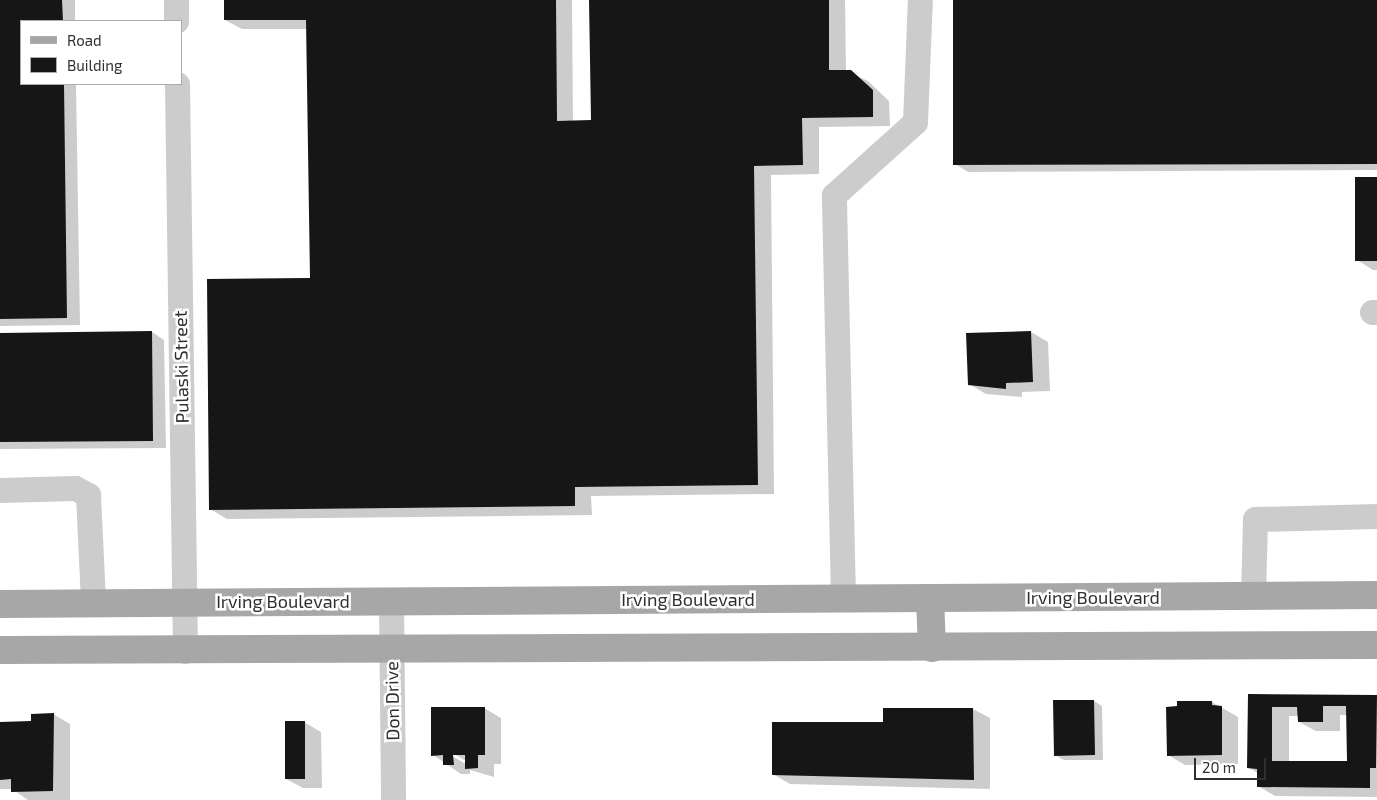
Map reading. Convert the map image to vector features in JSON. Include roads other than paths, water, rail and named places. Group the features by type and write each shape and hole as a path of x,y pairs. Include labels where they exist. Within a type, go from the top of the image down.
{"main road":[{"name":"Irving Boulevard","path":"0,604 184,601 1377,595"},
{"path":"930,598 932,648"},
{"path":"0,650 185,651 1377,645"}],"street":[{"path":"176,0 176,20"},
{"path":"843,598 834,195 915,122 920,0"},
{"name":"Pulaski Street","path":"177,85 185,651"},
{"path":"0,490 74,488 88,495 93,603"},
{"path":"1252,596 1255,519 1377,516"},
{"name":"Don Drive","path":"391,601 393,800"}]}
